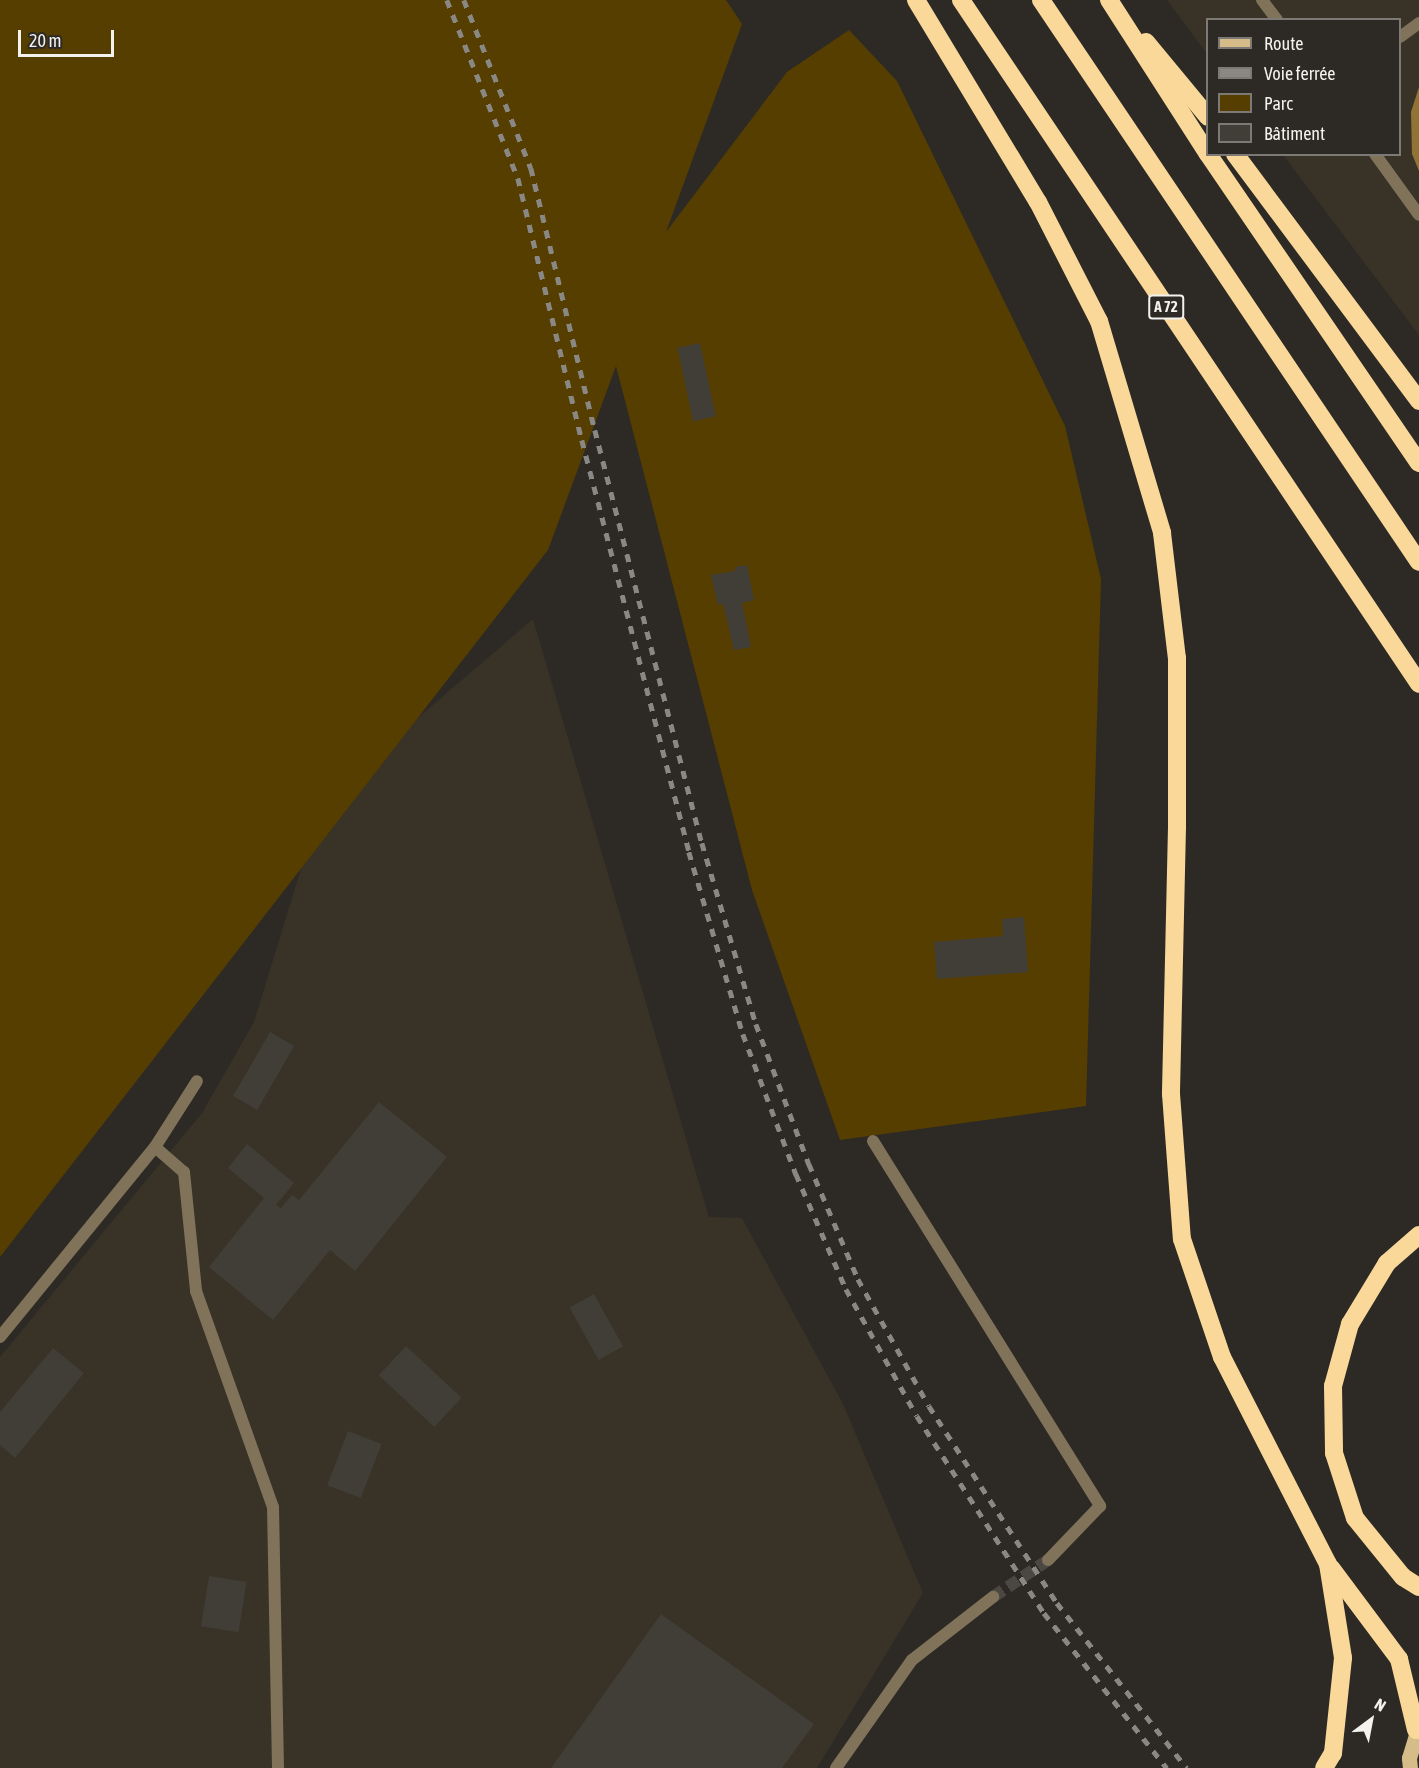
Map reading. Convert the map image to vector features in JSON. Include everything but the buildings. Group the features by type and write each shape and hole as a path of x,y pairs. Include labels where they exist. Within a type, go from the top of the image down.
{"highway":[{"path":"915,0 1038,202 1099,321 1162,533 1177,658 1177,827 1171,1094 1182,1239 1222,1357 1328,1564 1399,1659 1418,1728"},
{"name":"A 72","path":"961,0 1419,684"},
{"path":"1041,0 1419,562"},
{"path":"1111,3 1206,114"},
{"path":"1111,3 1206,151"},
{"path":"1209,156 1419,463"},
{"path":"1236,156 1419,401"},
{"path":"1419,1235 1387,1263 1350,1324 1333,1386 1334,1453 1355,1518 1402,1577 1419,1587"},
{"path":"1324,1768 1333,1753 1343,1658 1328,1564"}],"main road":[{"path":"1410,1768 1409,1758 1418,1728"}],"street":[{"path":"1263,0 1276,18"},
{"path":"1401,36 1419,23"},
{"path":"1376,156 1419,215"},
{"path":"0,1337 155,1147 197,1081"},
{"path":"873,1141 1100,1506 1048,1560"},
{"path":"155,1147 184,1172 196,1291 273,1507 278,1768"},
{"path":"836,1768 912,1660 993,1597"}],"shaded area":[{"path":"1167,0 1419,0 1419,335 1284,156 1401,156 1401,18 1206,18 1206,53"},
{"path":"1419,87 1419,171 1412,154 1411,112"},
{"path":"533,619 709,1217 742,1218 843,1404 923,1593 817,1768 0,1768 0,1357 202,1113 254,1022 322,800"}],"green space":[{"path":"0,0 726,0 742,24 666,232 787,72 849,30 897,81 1065,426 1101,579 1086,1106 840,1140 752,890 616,366 548,550 0,1257"}],"tunnel":[{"path":"993,1597 1048,1560"}],"railway":[{"path":"447,0 518,178 582,440 689,852 743,1034 796,1174 846,1289 917,1416 1044,1613 1167,1768"},
{"path":"464,0 531,168 595,430 702,843 756,1024 809,1164 858,1279 929,1406 1057,1603 1187,1768"}]}
